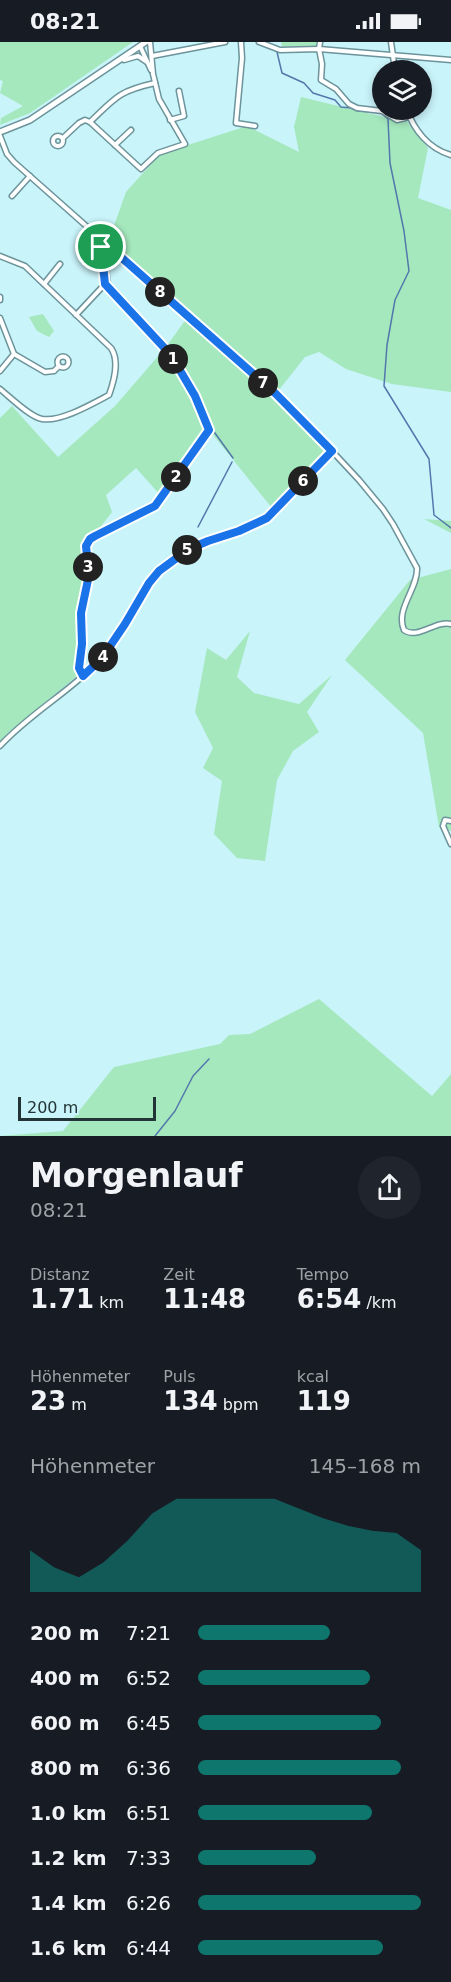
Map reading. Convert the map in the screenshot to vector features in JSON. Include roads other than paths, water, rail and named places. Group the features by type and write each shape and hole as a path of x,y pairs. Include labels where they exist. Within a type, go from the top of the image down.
{"main road":[{"path":"0,134 30,120 148,42"}],"street":[{"path":"63,138 85,120 141,169 158,153 185,144 159,99 154,83 152,56 148,42"},
{"path":"152,56 225,42"},
{"path":"241,42 242,58 236,123 255,126"},
{"path":"259,42 277,50 319,49 451,60"},
{"path":"320,42 321,80 336,89 349,104 357,108 372,110"},
{"path":"391,42 394,60"},
{"path":"140,46 153,74"},
{"path":"104,69 128,57 138,56 147,62"},
{"path":"90,122 117,96 131,89 154,83"},
{"path":"170,120 184,116 179,91"},
{"path":"411,120 424,139 439,152 451,155"},
{"path":"115,145 131,130"},
{"path":"0,134 10,158 276,394 332,451 383,509 416,564 417,575 403,615 404,630 413,633 438,624 451,624"},
{"path":"12,196 30,176"},
{"path":"83,676 79,668 82,644 81,613 89,575 86,546 95,536 155,506 209,430 195,396 171,355 105,284 101,247 105,243"},
{"path":"0,256 25,266 116,355 114,381 109,395 60,417 42,419 31,414 0,389"},
{"path":"44,284 60,264"},
{"path":"76,315 105,284"},
{"path":"0,318 14,354 45,372 54,371 59,366"},
{"path":"0,371 14,354"},
{"path":"0,746 31,716 83,676 102,658 159,571 189,549 267,518 332,451"},
{"path":"451,821 445,820 443,826 451,844"}],"waterway":[{"path":"277,52 282,73 304,83 313,93 335,100 341,107 372,112"},
{"path":"388,120 390,163 404,231 409,271 395,300 387,345 384,386 429,459 434,515 451,528"},
{"path":"106,250 111,286 169,349 197,394 212,429 233,458"},
{"path":"198,527 232,462"},
{"path":"155,1136 175,1111 193,1076 209,1059"}]}
